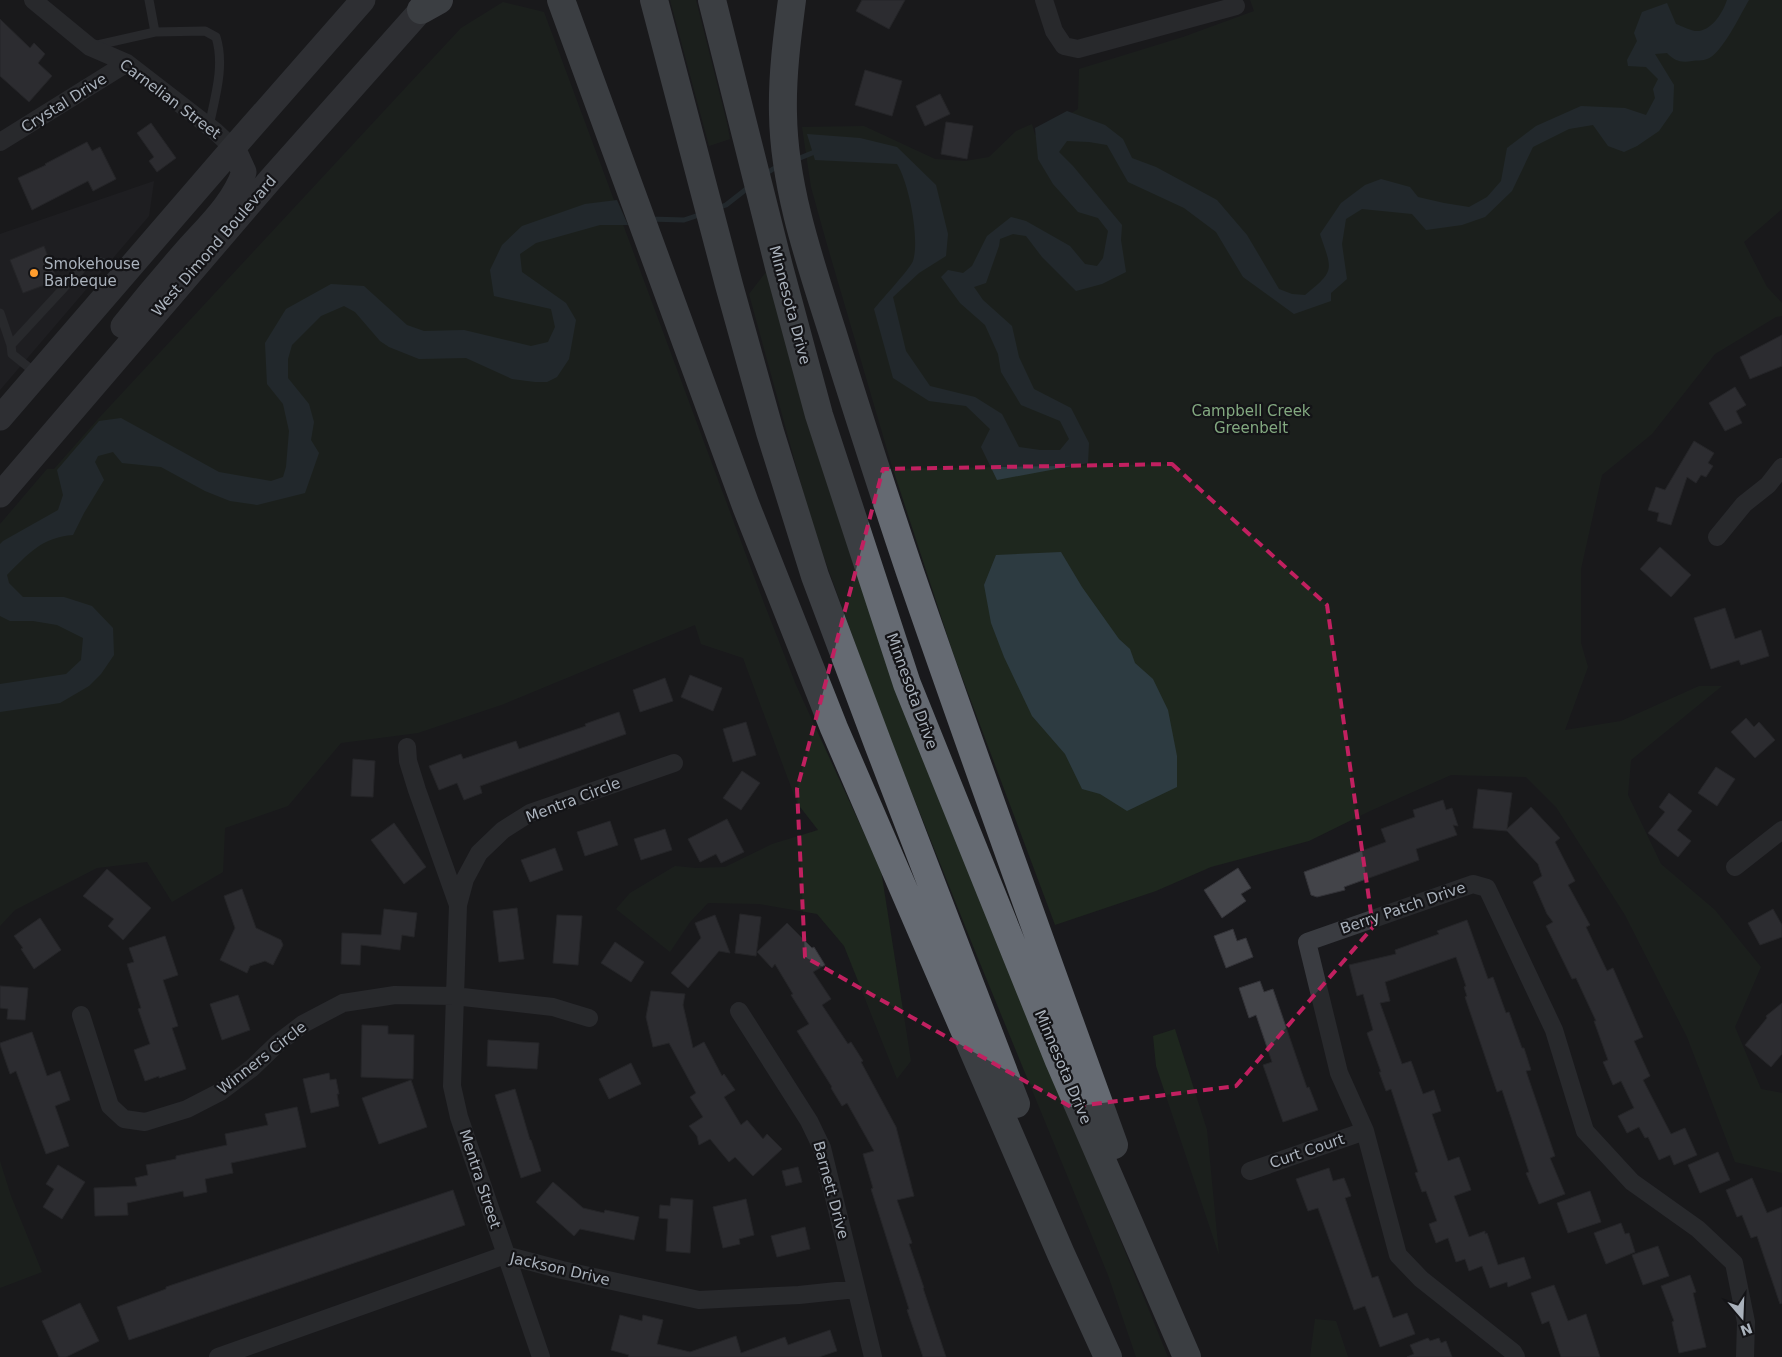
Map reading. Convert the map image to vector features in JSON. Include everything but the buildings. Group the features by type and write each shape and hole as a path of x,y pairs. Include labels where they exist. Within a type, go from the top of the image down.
{"highway":[{"path":"654,0 691,147 770,432 815,576 1113,1357"},
{"name":"Minnesota Drive","path":"712,0 779,267 819,415 907,684 1059,1061 1187,1357"},
{"path":"792,0 785,60 783,115 792,189 811,265 938,654 1110,1133 1187,1357"},
{"path":"560,2 625,172 666,290 746,506 834,728 1108,1357"}],"main road":[{"path":"0,418 363,0"},
{"name":"West Dimond Boulevard","path":"0,495 270,180 430,3"},
{"path":"118,358 123,326 226,206 240,184 244,172 233,148"}],"street":[{"path":"1044,0 1054,31 1064,46 1078,49 1236,6"},
{"name":"Carnelian Street","path":"43,3 90,47 126,63 209,126 233,148"},
{"name":"Crystal Drive","path":"0,142 126,63"},
{"path":"1717,537 1744,504 1768,485 1782,467"},
{"path":"407,747 412,775 458,905"},
{"name":"Mentra Circle","path":"454,996 458,905 465,879 479,853 503,830 530,813 674,763"},
{"path":"1735,867 1782,830"},
{"name":"Berry Patch Drive","path":"1516,1357 1514,1352 1421,1279 1398,1255 1365,1130 1339,1073 1307,942 1473,884 1487,888 1554,1030 1585,1131 1632,1182 1698,1229 1734,1263 1746,1322 1745,1357"},
{"name":"Winners Circle","path":"81,1015 110,1106 121,1124 145,1122 187,1109 220,1092 252,1068 278,1043 303,1024 343,1003 395,995 454,996 553,1007 589,1018"},
{"name":"Mentra Street","path":"454,996 452,1086 459,1117 541,1357"},
{"name":"Barnett Drive","path":"739,1011 809,1122 822,1148 873,1357"},
{"name":"Curt Court","path":"1250,1172 1365,1130"},
{"name":"Jackson Drive","path":"218,1357 237,1354 505,1255 562,1270 699,1300 799,1295 856,1289"}],"lane":[{"path":"149,0 155,32"},
{"path":"90,47 155,32 205,31 216,37 220,50 219,69 209,126"},
{"path":"11,345 85,265 98,261 116,268 124,275"},
{"path":"0,313 11,345 12,354 38,374"}],"highlighted area":[{"path":"1172,464 1327,605 1373,927 1236,1086 1071,1107 805,957 797,789 883,469"}],"shaded area":[{"path":"1727,0 1749,0 1725,42 1713,56 1705,60 1685,62 1676,60 1667,53 1655,54 1674,85 1673,111 1659,131 1637,146 1624,152 1608,146 1593,125 1569,129 1533,147 1512,191 1485,217 1462,225 1426,230 1412,214 1362,209 1346,219 1342,244 1347,279 1331,293 1331,301 1294,314 1243,277 1216,232 1184,208 1128,182 1107,145 1067,141 1059,152 1122,225 1121,240 1126,272 1102,284 1076,291 1042,257 1026,236 1013,234 1000,239 986,283 974,287 983,300 1012,326 1019,357 1034,389 1071,408 1089,443 1088,463 997,480 981,447 990,429 966,406 929,401 893,378 874,309 911,265 915,251 912,211 906,184 897,164 815,160 807,134 860,138 897,147 936,185 948,234 946,256 919,273 893,297 906,351 930,386 975,397 1002,414 1019,447 1060,450 1069,439 1060,421 1021,405 1001,372 998,354 985,325 960,303 941,277 948,270 963,273 972,266 987,236 1011,217 1026,221 1070,246 1085,264 1097,266 1103,258 1108,231 1098,218 1078,212 1053,184 1038,159 1035,128 1067,111 1105,125 1123,139 1132,158 1156,167 1217,200 1247,235 1279,289 1292,294 1305,295 1322,280 1329,269 1327,255 1320,234 1341,203 1365,185 1381,179 1410,187 1418,197 1469,207 1487,197 1501,181 1507,148 1536,126 1581,106 1625,108 1646,115 1655,98 1653,89 1658,79 1646,67 1628,66 1627,60 1637,41 1634,33 1642,12 1667,3 1676,24 1690,30 1699,31 1704,30 1713,23 1720,15"},
{"path":"154,181 149,216 0,390 0,234"},
{"path":"617,200 628,225 600,225 536,243 520,254 522,272 566,303 576,320 569,359 557,377 547,382 512,379 466,358 419,359 389,347 380,341 355,312 344,306 321,316 292,345 288,359 288,378 309,404 314,422 311,440 319,453 305,493 257,505 230,501 205,491 161,467 122,463 113,452 98,456 95,462 104,480 73,535 62,536 44,543 7,575 9,583 23,597 64,597 92,606 113,628 114,655 101,674 89,686 60,703 0,712 0,684 66,674 81,660 83,638 57,625 33,621 10,621 0,616 0,544 58,510 63,495 57,470 99,421 121,418 219,472 271,481 283,477 286,467 289,431 283,404 267,384 265,343 286,309 331,284 364,286 407,325 424,331 464,330 531,346 548,342 555,327 551,309 494,296 490,270 502,245 522,226 585,204"},
{"path":"1061,552 1082,587 1119,639 1130,649 1135,663 1153,679 1168,710 1177,756 1177,787 1127,811 1100,794 1082,789 1065,754 1032,716 1004,657 991,623 984,585 996,555"}],"green space":[{"path":"670,0 696,0 730,139 709,146"},
{"name":"Campbell Creek Greenbelt","path":"1250,0 1782,0 1782,209 1744,242 1767,287 1782,303 1782,316 1776,317 1715,354 1652,434 1602,475 1581,569 1581,643 1588,667 1565,730 1621,721 1699,686 1722,686 1631,760 1628,795 1661,864 1715,910 1761,967 1735,1027 1761,1089 1782,1093 1782,1173 1735,1162 1687,1037 1625,915 1556,807 1526,777 1451,775 1309,841 1211,867 1156,891 1055,925 953,653 891,463 811,187 802,127 864,126 935,159 965,161 989,157 1016,131 1032,124 1035,135 1078,109 1079,69 1183,37 1254,11"},
{"path":"503,2 544,12 796,685 881,870 911,1061 897,1079 844,946 817,914 759,904 708,903 690,922 670,952 616,909 630,893 675,866 696,868 725,867 772,844 818,830 797,803 743,658 701,644 695,625 504,704 418,733 341,743 288,806 225,828 223,872 172,902 147,862 97,868 15,910 0,926 0,524 47,469 54,469 99,418 461,28"},
{"path":"766,272 1095,1178 1168,1357 1136,1357 1108,1275 884,723 812,524 749,294"},
{"path":"1175,1029 1207,1130 1219,1255 1156,1066 1153,1036"},
{"path":"0,1161 11,1196 42,1272 0,1288"},
{"path":"1315,1319 1336,1321 1348,1357 1310,1357"}],"waterway":[{"path":"795,160 817,151"},
{"path":"764,175 780,166"},
{"path":"717,208 726,205 749,187"},
{"path":"649,219 684,220 702,214"}],"place":[{"name":"Smokehouse Barbeque","path":"34,273"}]}
